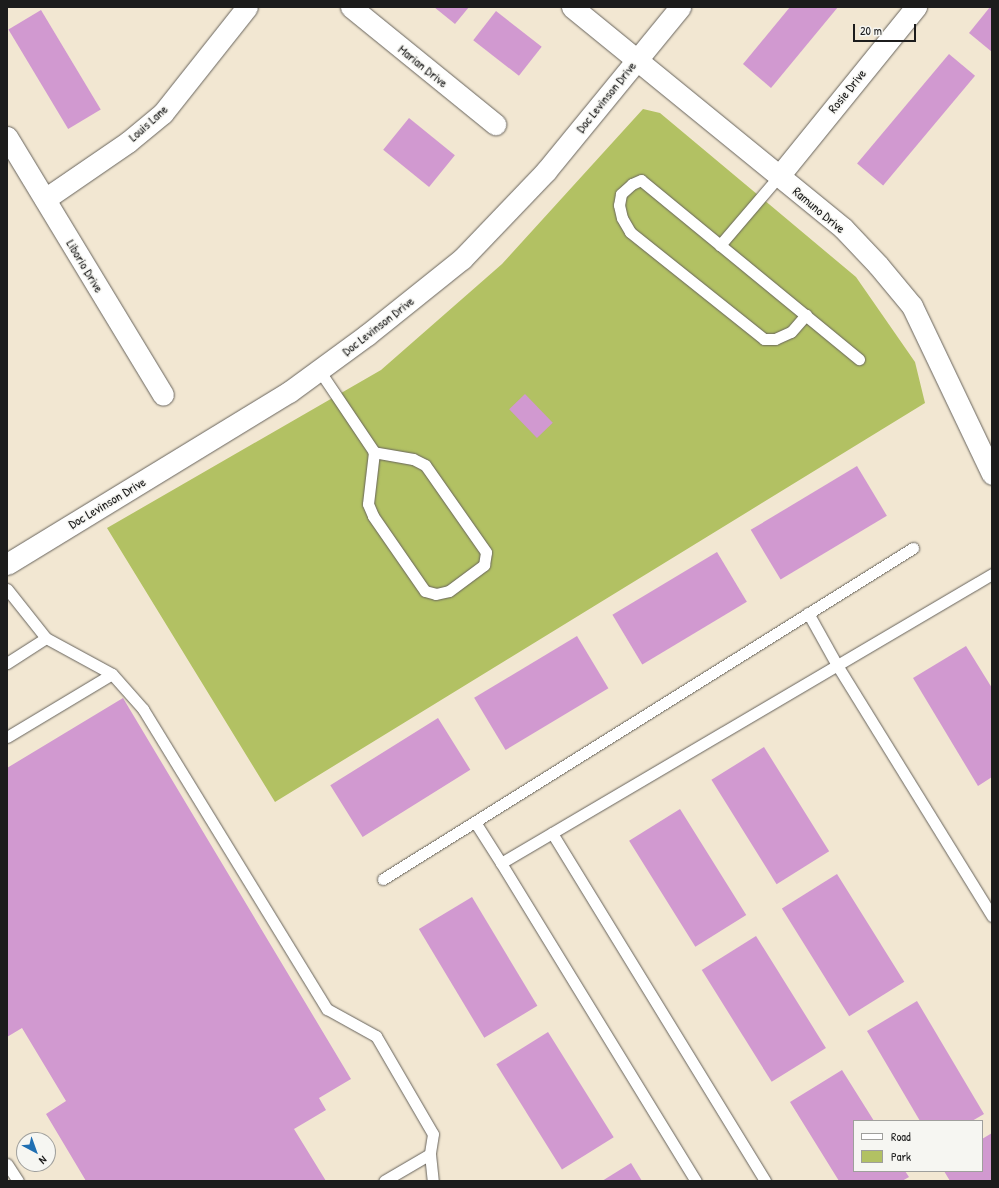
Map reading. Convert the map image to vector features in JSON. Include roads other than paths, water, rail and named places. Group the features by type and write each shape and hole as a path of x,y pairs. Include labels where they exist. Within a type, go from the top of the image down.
{"street":[{"name":"Louis Lane","path":"44,199 128,142 163,113 247,7"},
{"name":"Marian Drive","path":"351,7 495,124"},
{"name":"Ramuno Drive","path":"572,7 843,228 912,306 992,474"},
{"name":"Doc Levinson Drive","path":"7,564 289,392 462,259 546,171 680,7"},
{"name":"Rosie Drive","path":"779,176 916,7"},
{"name":"Liborio Drive","path":"7,137 163,396"}],"lane":[{"path":"720,245 779,176"},
{"path":"806,315 791,332 775,339 764,339 630,232 620,212 621,194 632,184 642,180 720,245 806,315 859,359"},
{"path":"319,370 374,452 368,504 373,516 425,591 436,594 449,591 484,565 486,552 483,546 425,465 413,459 374,452"},
{"path":"383,879 913,548"},
{"path":"501,863 992,574"},
{"path":"7,589 46,638 112,674 143,709 326,1009 376,1036 433,1134 430,1154 433,1181"},
{"path":"808,613 837,665 992,916"},
{"path":"7,663 46,638"},
{"path":"7,737 112,674"},
{"path":"475,822 696,1181"},
{"path":"552,833 765,1181"},
{"path":"384,1181 430,1154"},
{"path":"7,1164 18,1181"}]}
